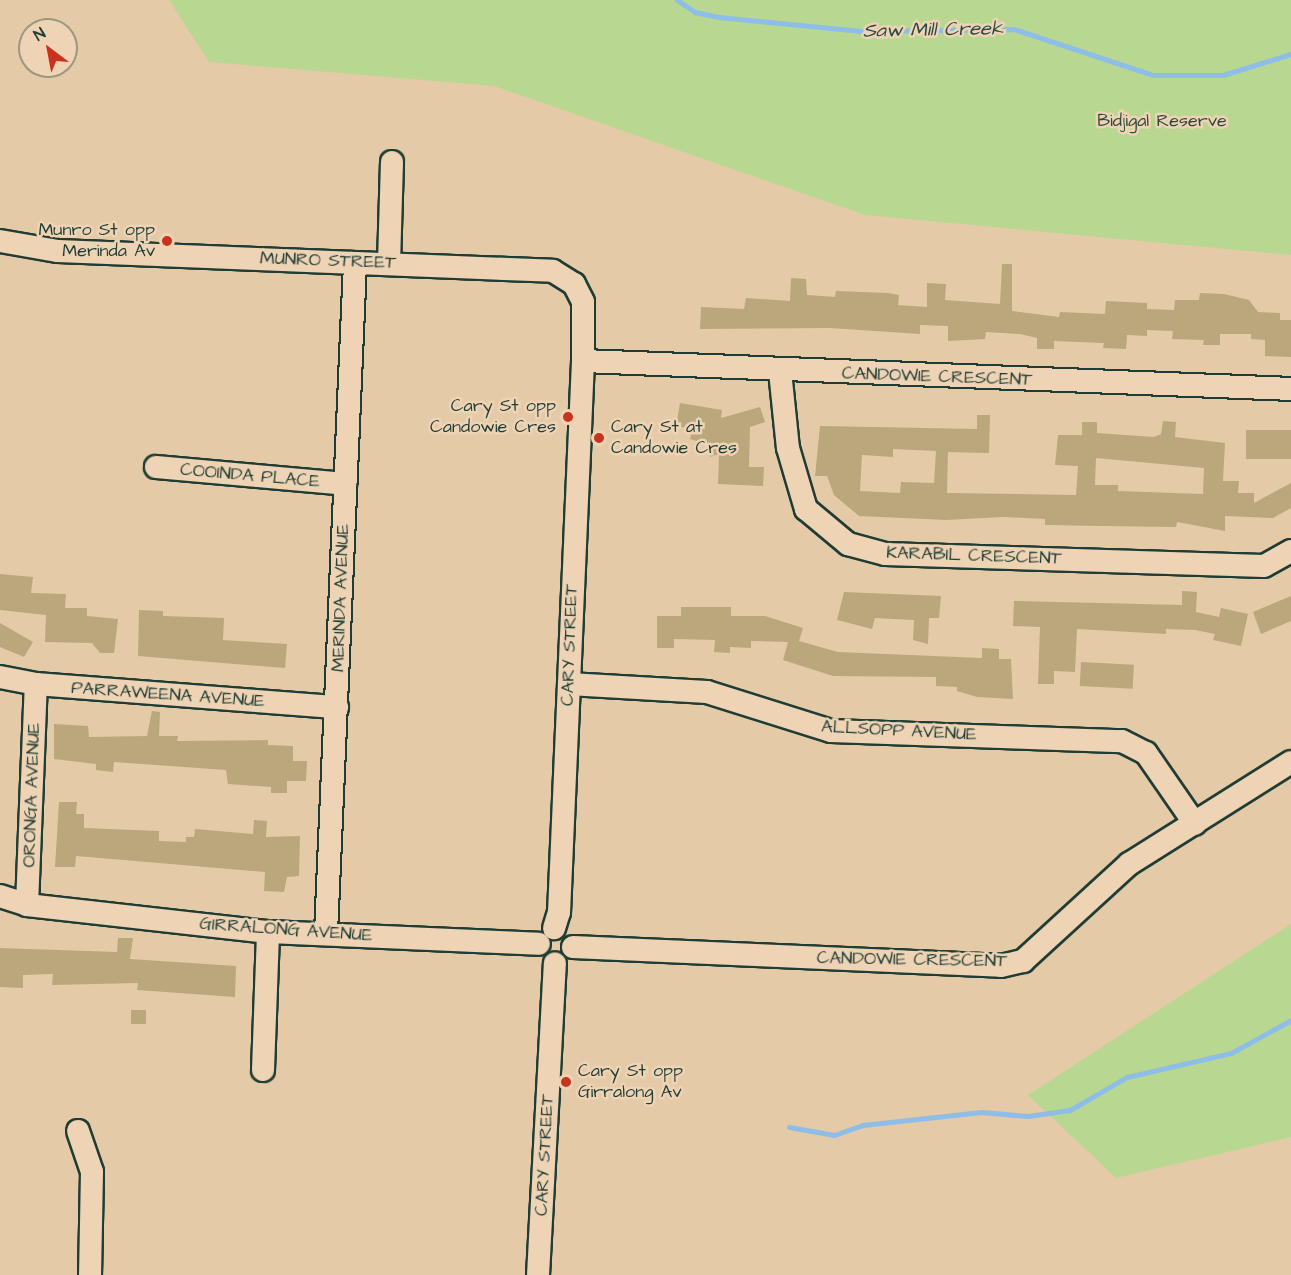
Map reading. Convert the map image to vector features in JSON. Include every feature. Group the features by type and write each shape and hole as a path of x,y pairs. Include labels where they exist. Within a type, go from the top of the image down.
{"street":[{"path":"389,263 392,162"},
{"name":"MUNRO STREET","path":"0,241 58,251 389,263 562,275 574,284 583,302 583,361"},
{"name":"MERINDA AVENUE","path":"326,933 355,262"},
{"name":"CANDOWIE CRESCENT","path":"583,361 780,371 1291,389"},
{"name":"CARY STREET","path":"546,936 559,912 583,361"},
{"name":"KARABIL CRESCENT","path":"780,371 788,448 806,509 848,544 885,554 1264,566 1291,550"},
{"name":"COOINDA PLACE","path":"156,467 345,484"},
{"name":"PARRAWEENA AVENUE","path":"0,676 36,684 337,708"},
{"name":"ORONGA AVENUE","path":"27,905 36,684"},
{"name":"ALLSOPP AVENUE","path":"569,684 707,692 831,731 1122,741 1146,753 1195,824"},
{"name":"CANDOWIE CRESCENT","path":"573,947 1001,966 1023,961 1041,948 1129,864 1291,762"},
{"name":"GIRRALONG AVENUE","path":"0,896 27,905 268,932 546,936"},
{"path":"263,1071 268,932"},
{"path":"546,936 571,936 573,947 567,958 555,963 541,954 546,936"},
{"name":"CARY STREET","path":"538,1275 555,963"},
{"path":"78,1131 92,1172 90,1275"}],"green space":[{"name":"Bidjigal Reserve","path":"169,0 1291,0 1291,255 865,215 494,86 209,62"},
{"path":"1291,924 1291,1137 1116,1178 1028,1095"}],"building":[{"path":"1002,264 1012,264 1012,311 1059,317 1060,312 1105,314 1106,301 1147,303 1147,309 1174,310 1175,300 1199,300 1200,293 1224,294 1249,300 1258,312 1280,313 1280,320 1291,320 1291,357 1265,356 1265,340 1251,339 1251,334 1220,334 1220,345 1203,345 1204,340 1172,339 1173,331 1147,330 1147,336 1127,335 1126,349 1103,348 1104,343 1054,341 1054,349 1037,349 1037,338 1020,334 986,332 985,339 948,341 948,326 920,325 920,334 830,328 700,329 701,307 744,309 746,298 790,301 791,278 806,279 807,295 835,297 836,291 888,293 899,295 898,305 927,307 927,283 946,284 945,300 1000,304"},
{"path":"680,403 722,410 721,418 760,407 765,422 750,427 749,467 764,467 763,486 718,484 719,454 710,457 706,444 690,439 693,429 676,426"},
{"path":"977,415 990,415 989,453 948,452 947,493 1076,495 1078,466 1055,465 1058,435 1082,435 1082,422 1097,422 1097,433 1154,437 1161,434 1163,421 1176,422 1175,437 1225,443 1223,481 1239,481 1238,493 1254,493 1254,503 1291,483 1291,508 1273,518 1225,516 1225,531 1177,522 1176,527 1045,525 1045,519 1003,517 946,520 859,516 834,495 827,476 815,476 820,426 977,429","holes":["893,449 936,451 934,483 901,482 900,493 860,491 862,455 893,457","1096,458 1204,468 1203,494 1118,491 1118,485 1095,485"]},
{"path":"1246,430 1291,430 1291,459 1246,459"},
{"path":"0,574 33,577 31,593 66,594 65,608 87,608 87,616 118,619 114,653 100,653 92,643 45,642 46,615 0,610"},
{"path":"1182,591 1197,592 1196,612 1219,617 1221,608 1248,614 1241,646 1213,640 1215,634 1195,630 1166,629 1166,634 1077,629 1075,672 1054,671 1054,684 1038,684 1040,627 1013,626 1014,601 1182,605"},
{"path":"844,592 941,596 939,618 929,618 928,644 913,640 914,620 875,618 872,629 837,620"},
{"path":"1291,596 1291,621 1261,634 1253,612"},
{"path":"681,607 731,607 731,616 765,616 803,628 799,641 838,652 982,658 982,648 999,649 999,659 1011,659 1013,699 977,697 957,691 957,687 936,686 936,677 833,676 783,660 788,642 751,641 751,648 730,647 730,653 714,652 715,640 674,639 674,648 657,648 657,616 681,616"},
{"path":"139,610 163,611 163,616 224,618 223,640 287,644 285,668 138,656"},
{"path":"0,623 33,642 24,657 0,647"},
{"path":"1081,662 1134,665 1133,689 1080,686"},
{"path":"152,711 160,712 159,736 178,736 177,741 268,740 268,745 293,746 293,761 307,761 306,781 287,781 287,793 271,793 271,787 228,784 226,770 114,762 113,772 96,770 96,764 54,759 54,724 88,726 89,737 147,736"},
{"path":"59,802 77,802 76,814 84,814 84,828 159,831 159,841 186,842 186,837 194,837 195,829 253,834 254,820 267,821 266,837 300,836 299,876 287,877 284,892 264,891 265,872 76,856 75,867 55,867"},
{"path":"118,938 133,938 130,959 236,966 235,997 137,990 138,983 52,985 53,974 23,975 23,988 0,987 0,948 117,952"},
{"path":"131,1010 146,1010 146,1024 131,1024"}],"waterway":[{"name":"Saw Mill Creek","path":"677,0 695,12 718,17 861,31 1014,29 1153,75 1223,75 1291,54"},
{"path":"789,1127 834,1135 863,1125 981,1112 1028,1116 1070,1110 1127,1077 1231,1053 1291,1020"}],"place":[{"name":"Munro St opp Merinda Av","path":"167,241"},
{"name":"Cary St opp Candowie Cres","path":"568,417"},
{"name":"Cary St at Candowie Cres","path":"599,438"},
{"name":"Cary St opp Girralong Av","path":"566,1082"}]}
